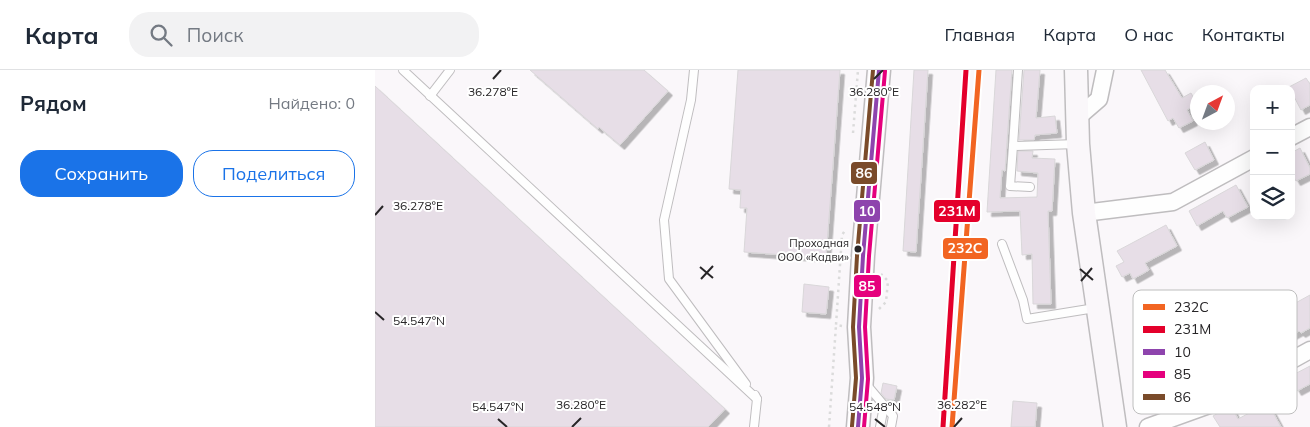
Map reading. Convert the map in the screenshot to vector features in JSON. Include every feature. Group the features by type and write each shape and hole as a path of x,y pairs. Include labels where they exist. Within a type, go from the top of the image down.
{"main road":[{"path":"858,427 862,378 859,327 863,256 879,70"},
{"path":"1076,70 1078,144 1084,213 1115,427"}],"street":[{"path":"1077,118 1099,99 1105,70"},
{"path":"1295,135 1310,127"},
{"path":"1084,213 1173,202 1250,160"},
{"path":"1297,357 1310,350"},
{"path":"1148,427 1184,414"}],"lane":[{"path":"403,70 757,398"},
{"path":"430,96 450,70"},
{"path":"694,70 691,100 664,220 669,279 757,398 754,427"},
{"path":"1018,70 1010,186 1030,187"},
{"path":"1013,146 1078,144"},
{"path":"1002,244 1023,300 1027,318 1097,308"},
{"path":"862,378 893,416 891,427"},
{"path":"881,427 885,406"}],"path":[{"path":"841,258 842,235 846,228"},
{"path":"879,309 886,302 888,282 881,274"},
{"path":"829,427 836,325"}],"building":[{"path":"530,70 644,70 668,91 620,145 599,127 598,129"},
{"path":"738,70 840,70 826,258 744,252 747,208 740,208 741,190 729,189"},
{"path":"914,70 928,70 916,252 903,251"},
{"path":"996,70 1012,70 1005,171 1002,170 1000,198 1037,197 1038,173 1017,171 1018,151 1033,151 1032,158 1055,159 1052,211 1048,211 1051,304 1033,304 1032,254 1022,255 1020,211 987,212"},
{"path":"1024,70 1040,70 1036,118 1055,116 1057,133 1035,135 1034,140 1019,140"},
{"path":"1141,70 1165,70 1182,98 1190,94 1190,108 1187,110 1190,116 1190,122 1179,128 1173,118 1168,121"},
{"path":"1306,78 1310,84 1310,105 1301,110 1295,98 1295,85 1293,85"},
{"path":"375,86 725,409 708,427 375,427"},
{"path":"1205,142 1214,160 1195,170 1185,153"},
{"path":"1300,148 1310,168 1310,174 1296,181 1295,179 1295,151"},
{"path":"1236,185 1248,207 1227,218 1223,211 1197,226 1189,211"},
{"path":"1166,225 1177,246 1145,263 1149,270 1133,279 1130,273 1122,277 1116,266 1124,262 1117,251"},
{"path":"804,284 829,287 826,314 802,312"},
{"path":"1310,295 1310,328 1301,333 1299,331 1297,332 1297,302"},
{"path":"1310,366 1310,384 1297,391 1297,373"},
{"path":"883,383 897,386 894,400 886,399 881,393"},
{"path":"1013,401 1037,403 1035,427 1011,427"},
{"path":"1217,414 1235,414 1238,419 1247,414 1274,414 1281,427 1220,427 1213,416"}],"transit line":[{"name":"86","path":"852,426 856,378 853,327 857,256 873,70"},
{"name":"10","path":"858,427 862,378 859,327 863,256 879,70"},
{"name":"231М","path":"943,427 966,70"},
{"name":"232C","path":"952,427 979,70"},
{"name":"85","path":"864,427 868,379 865,327 869,256 885,71"}],"place":[{"name":"Проходная ООО «Кадви»","path":"858,249"}]}
